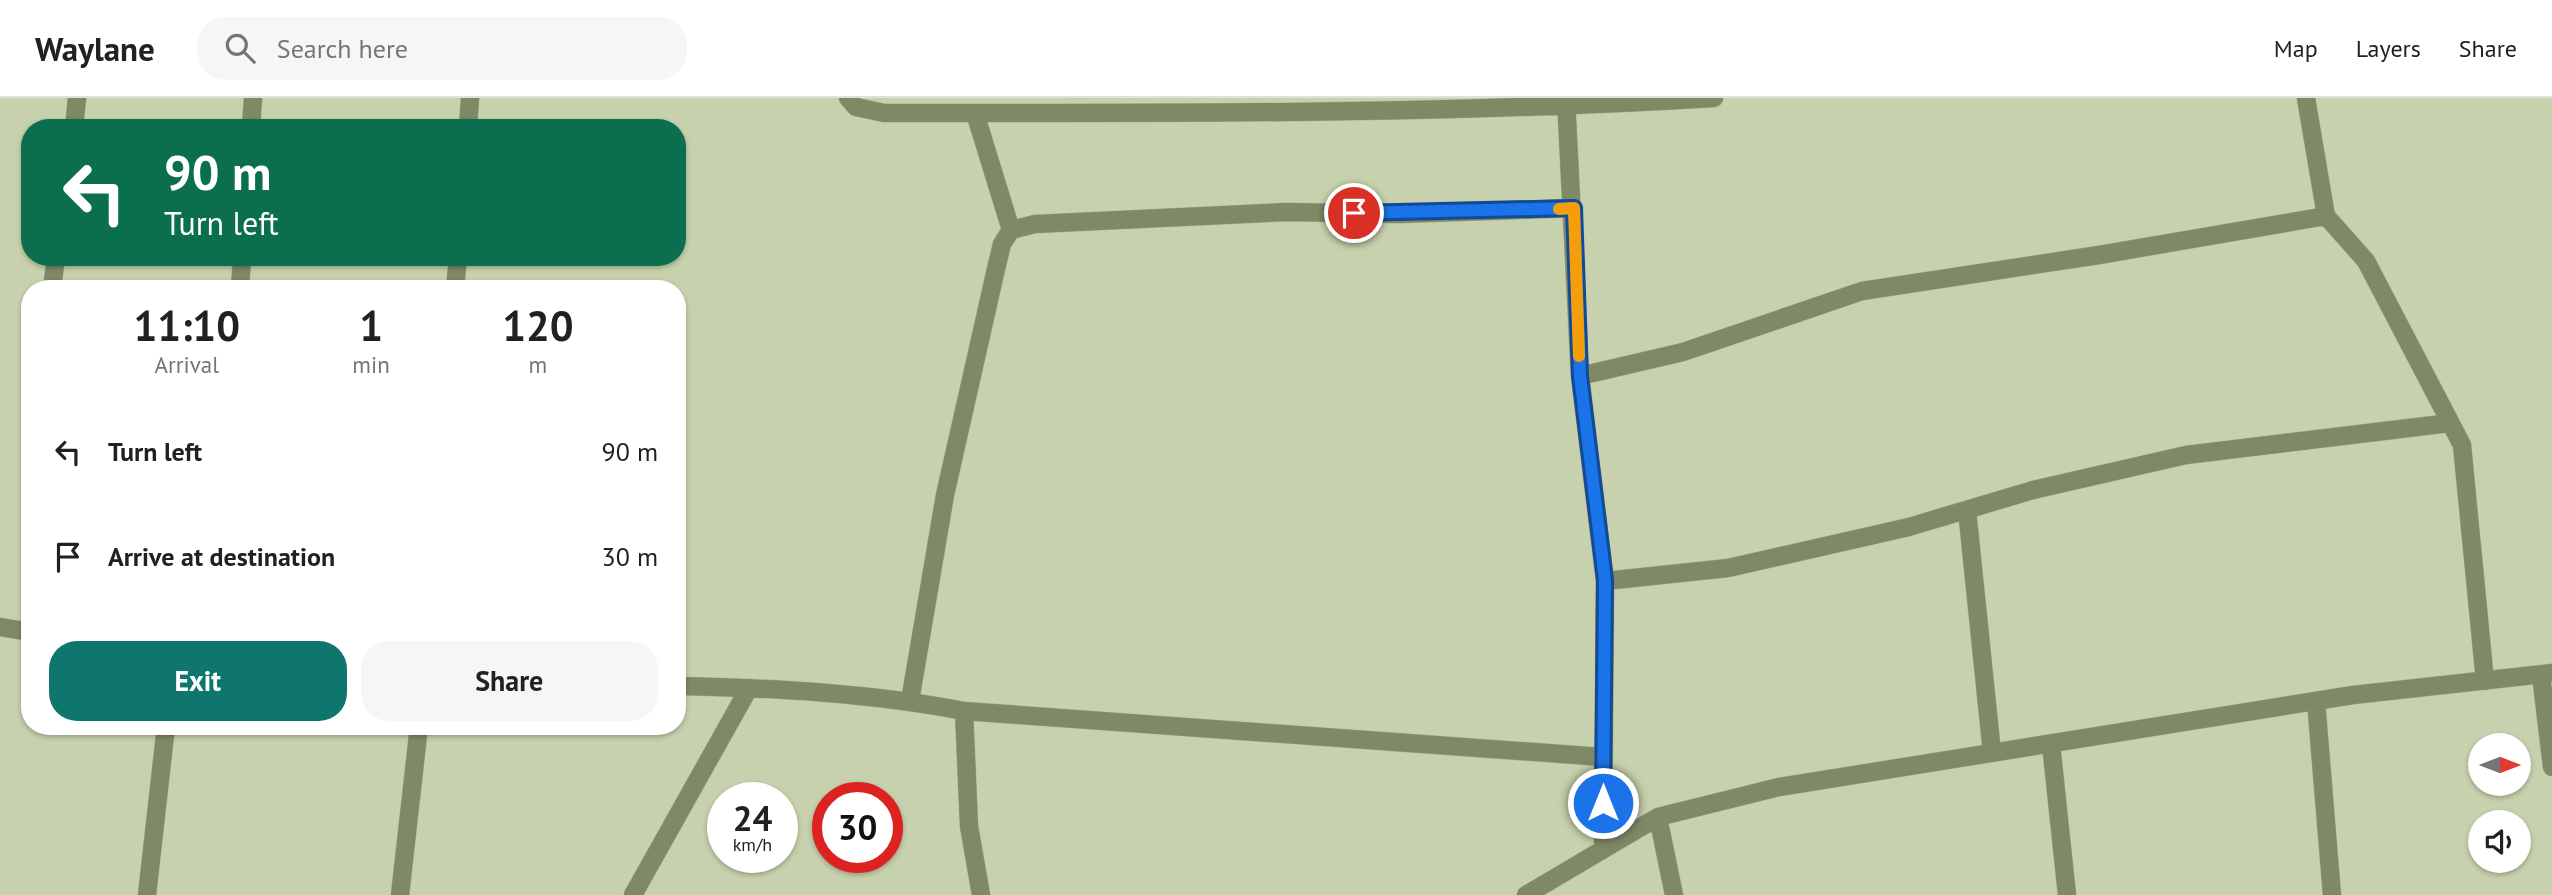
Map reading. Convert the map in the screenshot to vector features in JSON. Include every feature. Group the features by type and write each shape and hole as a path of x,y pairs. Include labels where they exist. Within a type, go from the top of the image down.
{"street":[{"path":"75,119 77,98"},
{"path":"252,119 253,98"},
{"path":"469,119 470,98"},
{"path":"848,98 856,107 884,113 1338,114 1714,98"},
{"path":"2305,98 2326,216 2366,261 2462,446 2486,681"},
{"path":"1567,103 1580,376 1605,580 1603,848"},
{"path":"975,113 1011,230"},
{"path":"910,701 945,495 1002,244 1011,230 1035,224 1286,212 1400,214 1574,208"},
{"path":"1580,376 1696,348 1862,291 2099,255 2326,216"},
{"path":"1605,580 1728,568 1909,527 2033,491 2186,455 2450,423"},
{"path":"1966,510 1992,753"},
{"path":"0,627 21,630"},
{"path":"1526,895 1658,817 1779,787 2316,701 2547,674 2552,767"},
{"path":"686,686 749,688 910,701 964,711 1603,757"},
{"path":"633,895 749,688"},
{"path":"2316,701 2332,895"},
{"path":"964,711 969,826 981,895"},
{"path":"147,895 165,735"},
{"path":"400,895 418,735"},
{"path":"2051,744 2067,895"},
{"path":"1658,817 1674,895"}],"slow traffic":[{"path":"1559,209 1574,208 1579,356"}],"route":[{"path":"1354,213 1574,208 1580,376 1605,580 1603,803"}]}
